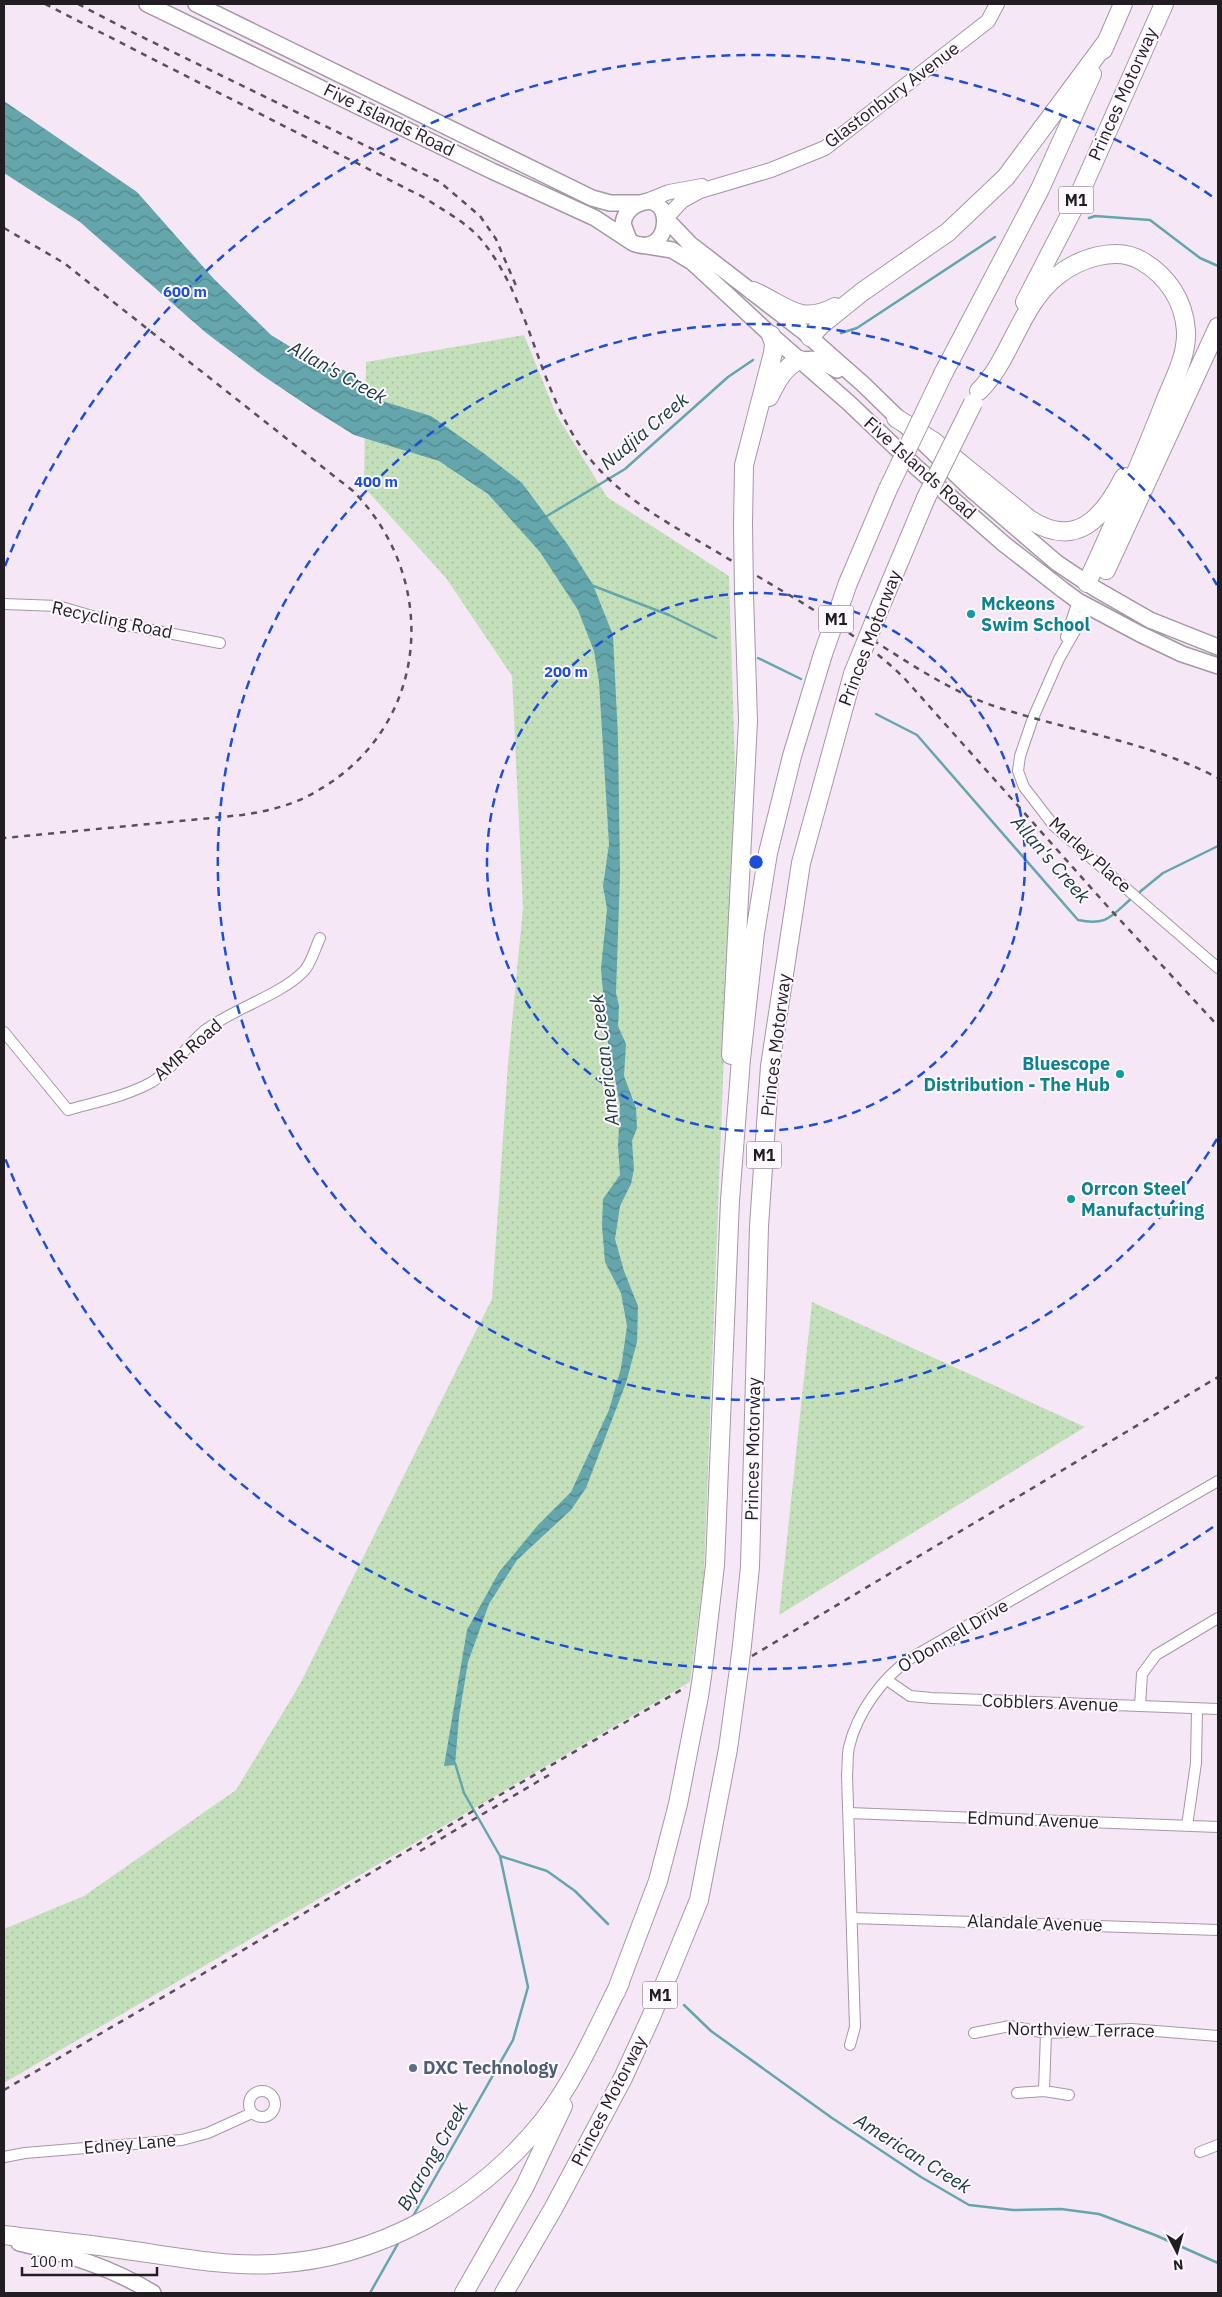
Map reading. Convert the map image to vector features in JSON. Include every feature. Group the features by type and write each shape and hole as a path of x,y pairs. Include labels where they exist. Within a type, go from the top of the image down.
{"highway":[{"name":"Princes Motorway","path":"464,2293 525,2186 620,1983 658,1881 678,1804 702,1676 715,1565 730,1200 741,1059 755,933 768,853 792,756 823,654 848,584 888,489 943,374 1040,189 1123,4"},
{"name":"Princes Motorway","path":"504,2293 553,2209 623,2078 652,2017 699,1900 728,1749 750,1567 759,1226 770,1066 800,863 853,674 926,498 1072,211 1164,4"},
{"path":"810,337 821,325 862,292 948,232 1006,177 1107,41"},
{"path":"976,397 991,379 1027,312 1057,276 1080,262 1101,255 1120,255 1139,259 1157,270 1171,286 1178,299 1184,318 1186,332 1184,350 1159,419 1092,586"},
{"path":"753,290 795,312 810,316 822,313 862,292"},
{"path":"1092,586 1218,327"},
{"path":"730,1200 728,1112 748,721 742,525 744,465 774,350 770,335"},
{"path":"752,434 778,379 790,365 804,359"},
{"path":"896,418 933,441 1029,520 1043,528 1066,532 1090,525 1100,514 1122,480 1146,434 1159,419"},
{"path":"4,2235 233,2264 274,2264 320,2258 378,2240 447,2208 498,2170 543,2120 577,2069 620,1983"}],"main road":[{"name":"Five Islands Road","path":"147,4 492,171 595,218 635,243 672,250 688,259 770,335 804,359 916,467 1004,544 1083,604 1182,654 1218,666"},
{"name":"Five Islands Road","path":"196,4 592,198 610,203 643,203"},
{"name":"Glastonbury Avenue","path":"643,203 675,190 715,185 771,170 825,148 988,21 997,4"},
{"name":"Glastonbury Avenue","path":"666,219 687,198 715,185"},
{"path":"643,203 655,205 666,219 664,229 658,238 649,244 635,243 623,229 624,218 630,209 643,203"},
{"name":"Five Islands Road","path":"666,219 690,244 753,290 810,337 1003,518 1057,563 1150,620 1218,647"},
{"path":"810,337 804,359 826,362 877,398"},
{"path":"1083,604 1092,586"},
{"path":"4,2240 80,2258 120,2274 152,2293"}],"street":[{"name":"Recycling Road","path":"4,604 58,606 116,623 220,643"},
{"name":"Marley Place","path":"1083,604 1033,718 1020,756 1018,772 1024,787 1054,826 1218,968"},
{"name":"AMR Road","path":"4,1032 68,1110 129,1092 151,1082 168,1070 203,1032 219,1021 289,983 304,972 320,938"},
{"name":"O'Donnell Drive","path":"850,2045 855,2027 849,1748 864,1710 896,1668 911,1658 1218,1481"},
{"path":"1140,1706 1142,1674 1156,1655 1218,1618"},
{"name":"Cobblers Avenue","path":"887,1680 910,1696 1218,1710"},
{"path":"1187,1826 1196,1763 1197,1709"},
{"name":"Edmund Avenue","path":"849,1813 1218,1827"},
{"name":"Alandale Avenue","path":"852,1918 1218,1930"},
{"name":"Northview Terrace","path":"974,2033 1010,2026 1046,2033 1131,2029 1218,2036"},
{"path":"1044,2091 1046,2033"},
{"path":"1017,2093 1044,2091 1069,2095"},
{"name":"Edney Lane","path":"4,2157 24,2153 182,2140 208,2133 252,2112"},
{"path":"1200,2152 1218,2145"}],"green space":[{"path":"524,335 556,414 607,497 729,576 735,765 704,1575 690,1682 4,2083 4,1929 84,1896 236,1790 299,1686 492,1299 508,1064 523,908 512,676 446,578 364,487 366,362"},
{"path":"812,1302 1085,1427 779,1615"}],"water":[{"path":"4,101 137,192 214,279 271,335 322,366 344,370 382,401 431,416 522,483 568,545 593,585 613,635 618,738 620,873 616,993 619,1006 618,1026 626,1044 624,1076 636,1108 637,1128 632,1141 634,1169 631,1184 620,1206 615,1239 624,1271 638,1306 637,1342 626,1383 586,1488 571,1510 517,1560 489,1604 468,1662 459,1717 455,1765 444,1766 467,1630 499,1572 538,1525 571,1492 609,1410 621,1368 627,1326 621,1293 605,1262 602,1226 603,1199 620,1175 618,1146 620,1105 607,1037 601,969 607,909 603,886 609,844 599,682 594,651 578,610 540,552 488,494 439,461 354,435 314,410 262,375 205,332 80,222 4,173"}],"waterway":[{"name":"Nudjia Creek","path":"1089,218 1095,216 1150,220 1200,258 1218,266"},
{"name":"Nudjia Creek","path":"841,333 857,328 995,237"},
{"name":"Nudjia Creek","path":"547,516 625,469 728,377 753,360"},
{"name":"Allan's Creek","path":"591,585 669,615 716,638"},
{"name":"Allan's Creek","path":"758,658 801,679"},
{"name":"Allan's Creek","path":"876,714 917,735 1078,920 1096,922 1108,918 1132,898"},
{"name":"Allan's Creek","path":"1136,895 1163,873 1218,846"},
{"name":"American Creek","path":"455,1763 464,1793 500,1856 547,1871 575,1891 608,1924"},
{"name":"Byarong Creek","path":"412,2218 513,2040 528,1987 500,1856"},
{"name":"American Creek","path":"684,2005 711,2031 832,2118 921,2177 969,2205 1013,2210 1061,2209 1099,2214 1155,2235 1218,2263"},
{"name":"Byarong Creek","path":"370,2293 400,2240"}],"railway":[{"path":"45,4 425,198 474,232 487,247 503,273 517,300 549,386 562,414 577,441 596,466 618,488 642,506 825,617 853,636 892,667 905,679 1109,908 1218,1026"},
{"path":"78,4 440,182 480,216 496,239 517,288"},
{"path":"4,228 64,263 353,491 381,527 400,566 410,608 410,650 401,691 383,730 355,763 317,791 290,804 242,815 4,838"},
{"path":"863,634 927,674 960,692 994,706 1136,746 1191,765 1218,778"},
{"path":"752,1656 1218,1377"},
{"path":"4,2090 235,1955 493,1799 686,1687"},
{"path":"420,1851 549,1775"}],"place":[{"name":"Mckeons Swim School","path":"971,614"},
{"name":"Bluescope Distribution - The Hub","path":"1120,1074"},
{"name":"Orrcon Steel Manufacturing","path":"1071,1199"},
{"name":"DXC Technology","path":"413,2068"}]}
